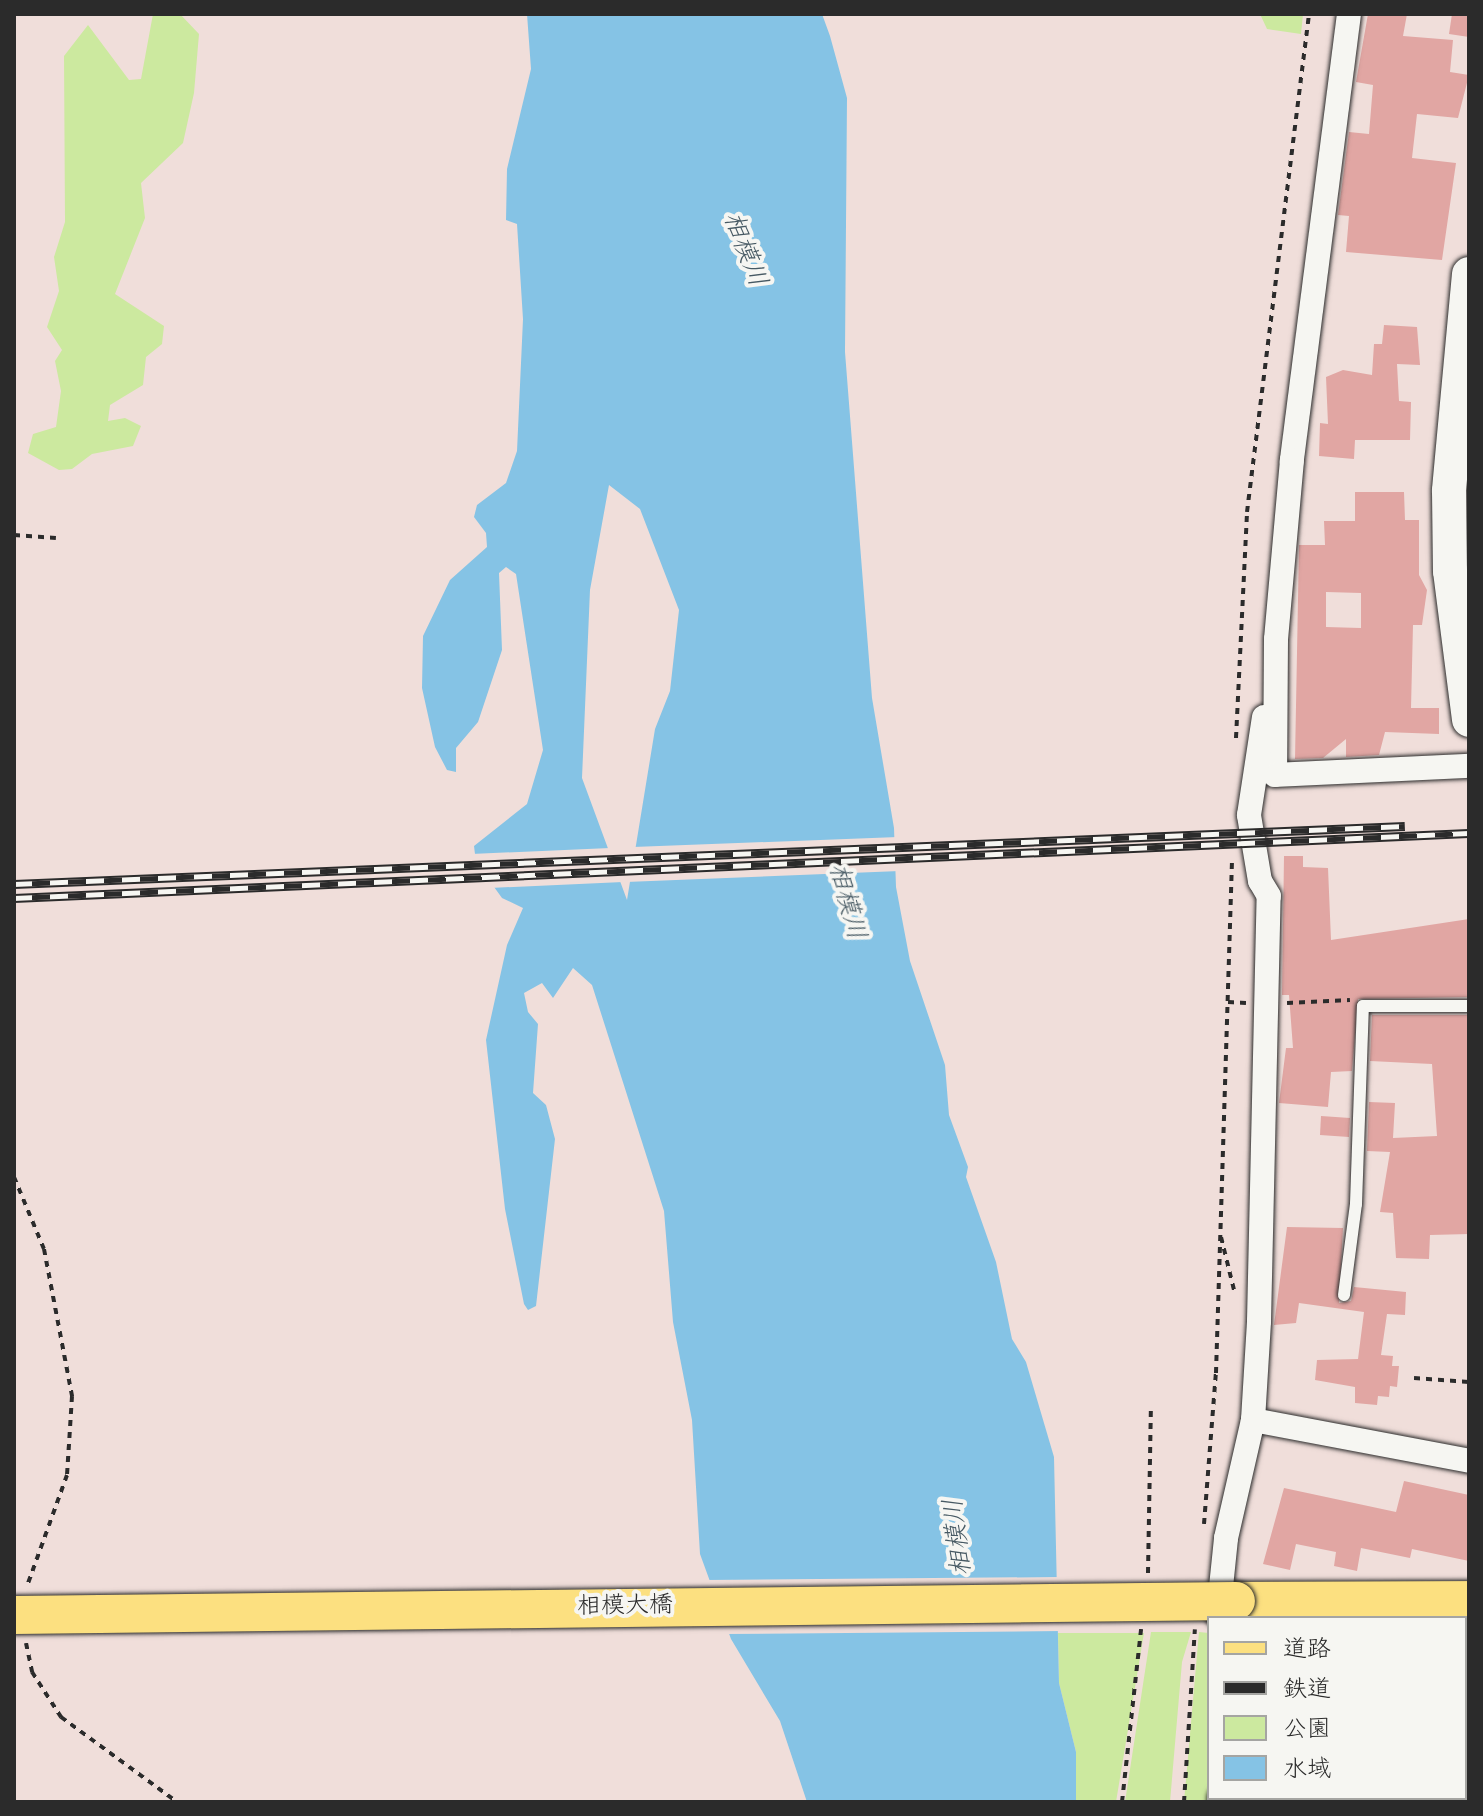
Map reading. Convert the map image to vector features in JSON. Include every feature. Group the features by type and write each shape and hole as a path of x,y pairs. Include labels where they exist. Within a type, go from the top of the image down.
{"main road":[{"path":"1469,274 1459,492 1460,571 1469,720"},
{"name":"相模大橋","path":"22,1612 1227,1610 1469,1600"}],"street":[{"path":"1349,14 1292,460 1274,702 1275,775 1469,766"},
{"path":"1227,1610 1226,1538 1253,1420 1269,896 1260,881 1249,792 1265,712 1274,702"},
{"path":"1253,1420 1469,1461"}],"lane":[{"path":"1344,1295 1356,1204 1363,1006 1469,1006"}],"path":[{"path":"14,535 56,538"},
{"path":"1284,1003 1347,999 1363,1006"},
{"path":"14,1177 44,1249 72,1396 67,1475 22,1612 32,1672 61,1717 177,1802"},
{"path":"1414,1378 1469,1382"}],"green space":[{"path":"153,14 180,14 199,34 194,93 183,143 141,183 145,218 115,294 164,326 162,344 146,357 143,385 110,405 108,421 125,418 141,426 133,446 92,454 72,469 59,470 28,453 33,434 56,427 61,391 55,361 62,350 47,327 59,291 54,257 65,222 64,56 88,25 129,80 141,79"},
{"path":"1260,14 1303,14 1301,34 1267,29"},
{"path":"1151,1632 1191,1632 1182,1662 1170,1802 1125,1802"},
{"path":"1199,1632 1207,1633 1207,1800 1211,1802 1184,1802"},
{"path":"1058,1633 1144,1633 1116,1802 1076,1802 1076,1752 1059,1683"}],"water":[{"name":"相模川","path":"527,14 822,14 830,36 847,98 845,352 872,698 894,828 896,887 910,961 945,1065 949,1115 968,1167 966,1177 996,1262 1012,1339 1026,1362 1054,1457 1059,1683 1076,1752 1076,1802 807,1802 780,1721 731,1639 700,1554 692,1420 673,1322 664,1211 592,985 573,968 553,998 542,983 524,993 528,1012 538,1024 533,1093 546,1105 555,1139 536,1306 528,1310 524,1304 505,1209 486,1040 507,945 523,908 502,898 476,862 474,846 527,804 543,750 516,574 506,567 499,573 502,650 478,722 456,748 456,772 447,770 435,747 422,688 423,636 450,580 487,547 486,533 474,517 477,505 506,483 517,451 523,319 517,224 506,220 507,169 531,69","holes":["609,485 640,509 679,610 670,691 655,729 627,900 582,778 590,590"]}],"pier":[{"path":"898,837 900,871 626,882 633,847"},
{"path":"610,848 623,882 490,888 471,854"},
{"path":"1061,1577 1062,1631 725,1634 706,1580"}],"building":[{"path":"1368,14 1407,14 1403,36 1453,40 1450,72 1469,75 1458,118 1417,114 1412,158 1456,163 1442,260 1346,252 1349,216 1338,215 1349,132 1369,134 1373,85 1356,82"},
{"path":"1452,14 1469,14 1469,37 1449,34"},
{"path":"1384,325 1417,327 1420,365 1397,364 1399,401 1411,402 1410,440 1355,440 1354,459 1319,456 1320,423 1328,424 1326,377 1343,370 1372,375 1374,344 1382,344"},
{"path":"1355,492 1404,492 1405,520 1419,520 1419,575 1427,590 1422,625 1413,625 1411,708 1439,708 1439,734 1385,732 1379,755 1346,757 1346,739 1323,758 1295,759 1299,545 1325,545 1324,521 1355,521","holes":["1326,592 1361,593 1361,628 1326,627"]},
{"path":"1284,856 1303,856 1303,867 1328,868 1331,940 1469,919 1469,997 1358,999 1352,1071 1331,1072 1328,1107 1279,1103 1286,1048 1293,1048 1289,995 1282,995"},
{"path":"1372,1015 1469,1015 1469,1234 1430,1235 1429,1259 1396,1258 1393,1213 1380,1212 1390,1152 1367,1151 1369,1102 1395,1103 1393,1138 1437,1136 1432,1064 1370,1061"},
{"path":"1321,1116 1350,1118 1349,1137 1320,1135"},
{"path":"1287,1227 1343,1228 1339,1303 1351,1301 1354,1287 1406,1292 1405,1315 1387,1314 1381,1355 1393,1356 1392,1366 1399,1366 1397,1387 1390,1386 1389,1397 1378,1396 1377,1405 1355,1403 1355,1387 1315,1380 1317,1360 1358,1359 1364,1312 1299,1303 1296,1323 1274,1325"},
{"path":"1404,1481 1469,1495 1469,1561 1412,1549 1410,1558 1361,1548 1357,1571 1334,1566 1336,1552 1296,1544 1290,1570 1263,1564 1284,1488 1396,1512"}],"railway":[{"path":"14,884 1405,826"},
{"path":"14,898 1469,833"}]}
